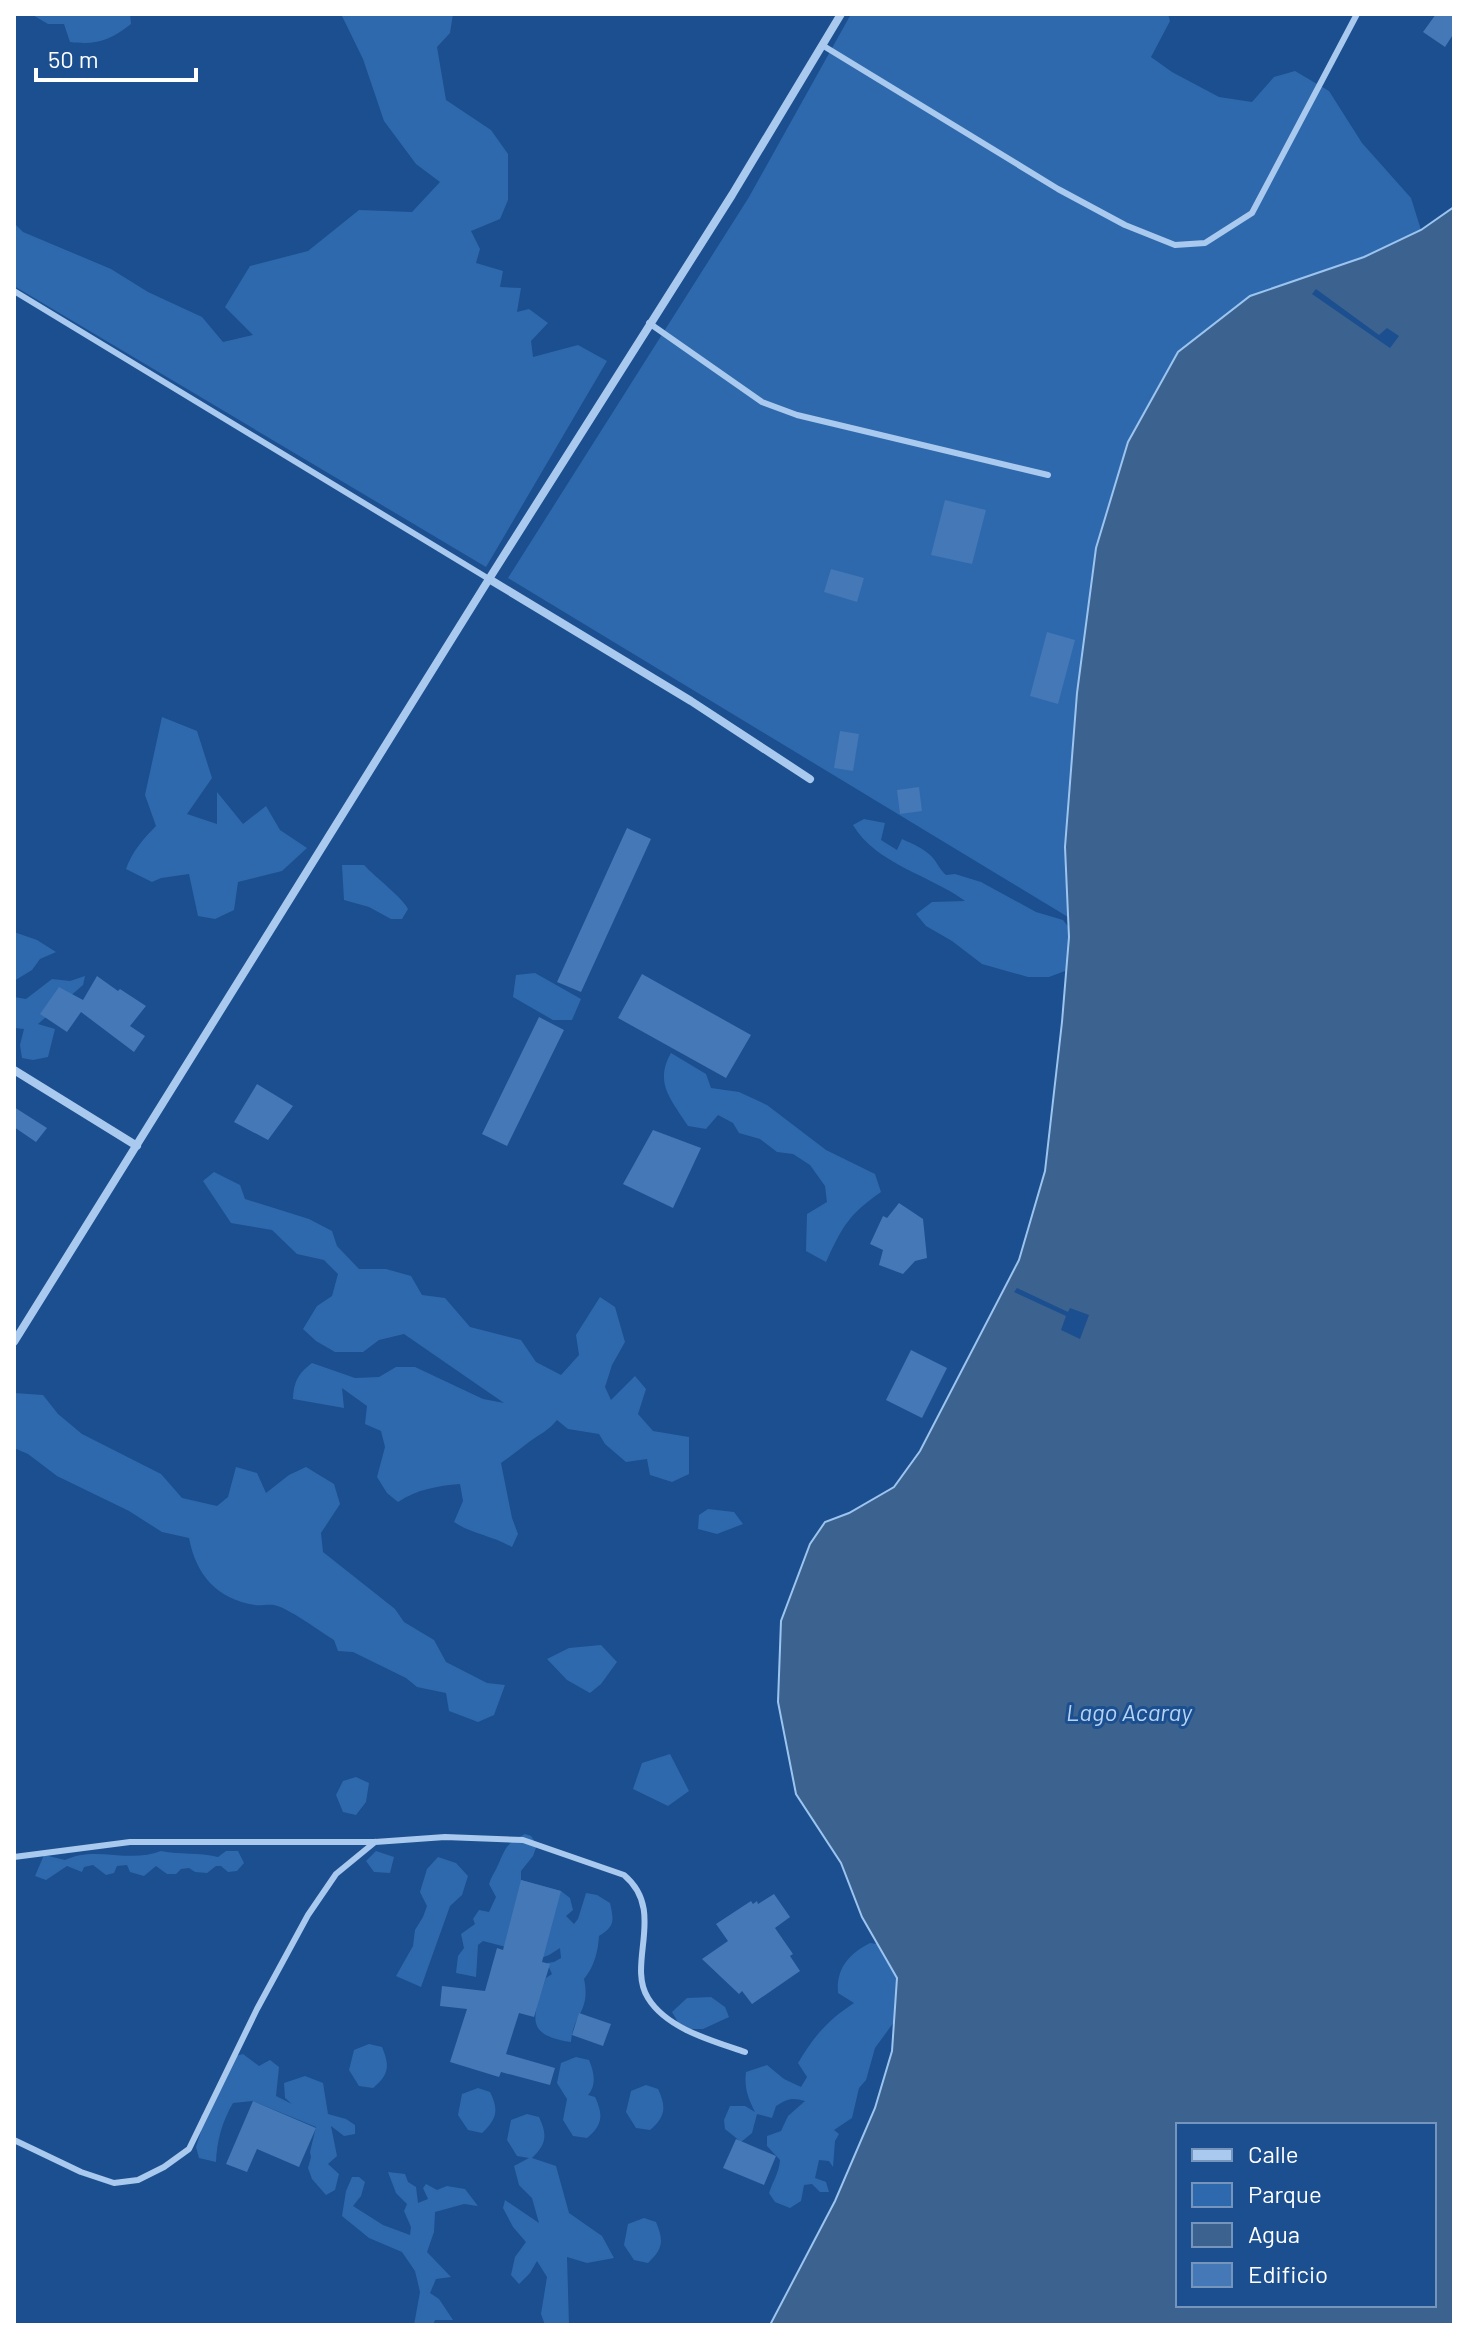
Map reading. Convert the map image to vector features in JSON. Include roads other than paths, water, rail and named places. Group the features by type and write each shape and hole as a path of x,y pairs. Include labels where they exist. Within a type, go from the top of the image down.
{"street":[{"path":"14,1342 649,323 732,195 841,14"},
{"path":"489,579 691,701 810,779"},
{"path":"14,1070 137,1146"}],"lane":[{"path":"822,45 1058,189 1125,225 1175,245 1205,243 1252,213 1357,14"},
{"path":"14,291 489,579"},
{"path":"649,323 762,402 797,415 1048,475"},
{"path":"14,1857 130,1842 375,1842 445,1837 523,1840 624,1875 634,1884 641,1895 644,1923 641,1983 648,1998 660,2012 696,2036 745,2052"},
{"path":"14,2140 81,2172 114,2183 138,2180 189,2149 257,2009 308,1915 336,1874 375,1842"}],"water":[{"name":"Lago Acaray","path":"1454,207 1454,2325 770,2325 835,2201 875,2108 892,2051 897,1978 862,1917 841,1863 796,1794 778,1702 781,1621 810,1544 825,1522 849,1513 894,1487 920,1451 1019,1260 1045,1171 1062,1022 1069,937 1065,847 1077,693 1096,548 1128,442 1178,352 1250,296 1364,257 1421,230"}]}
